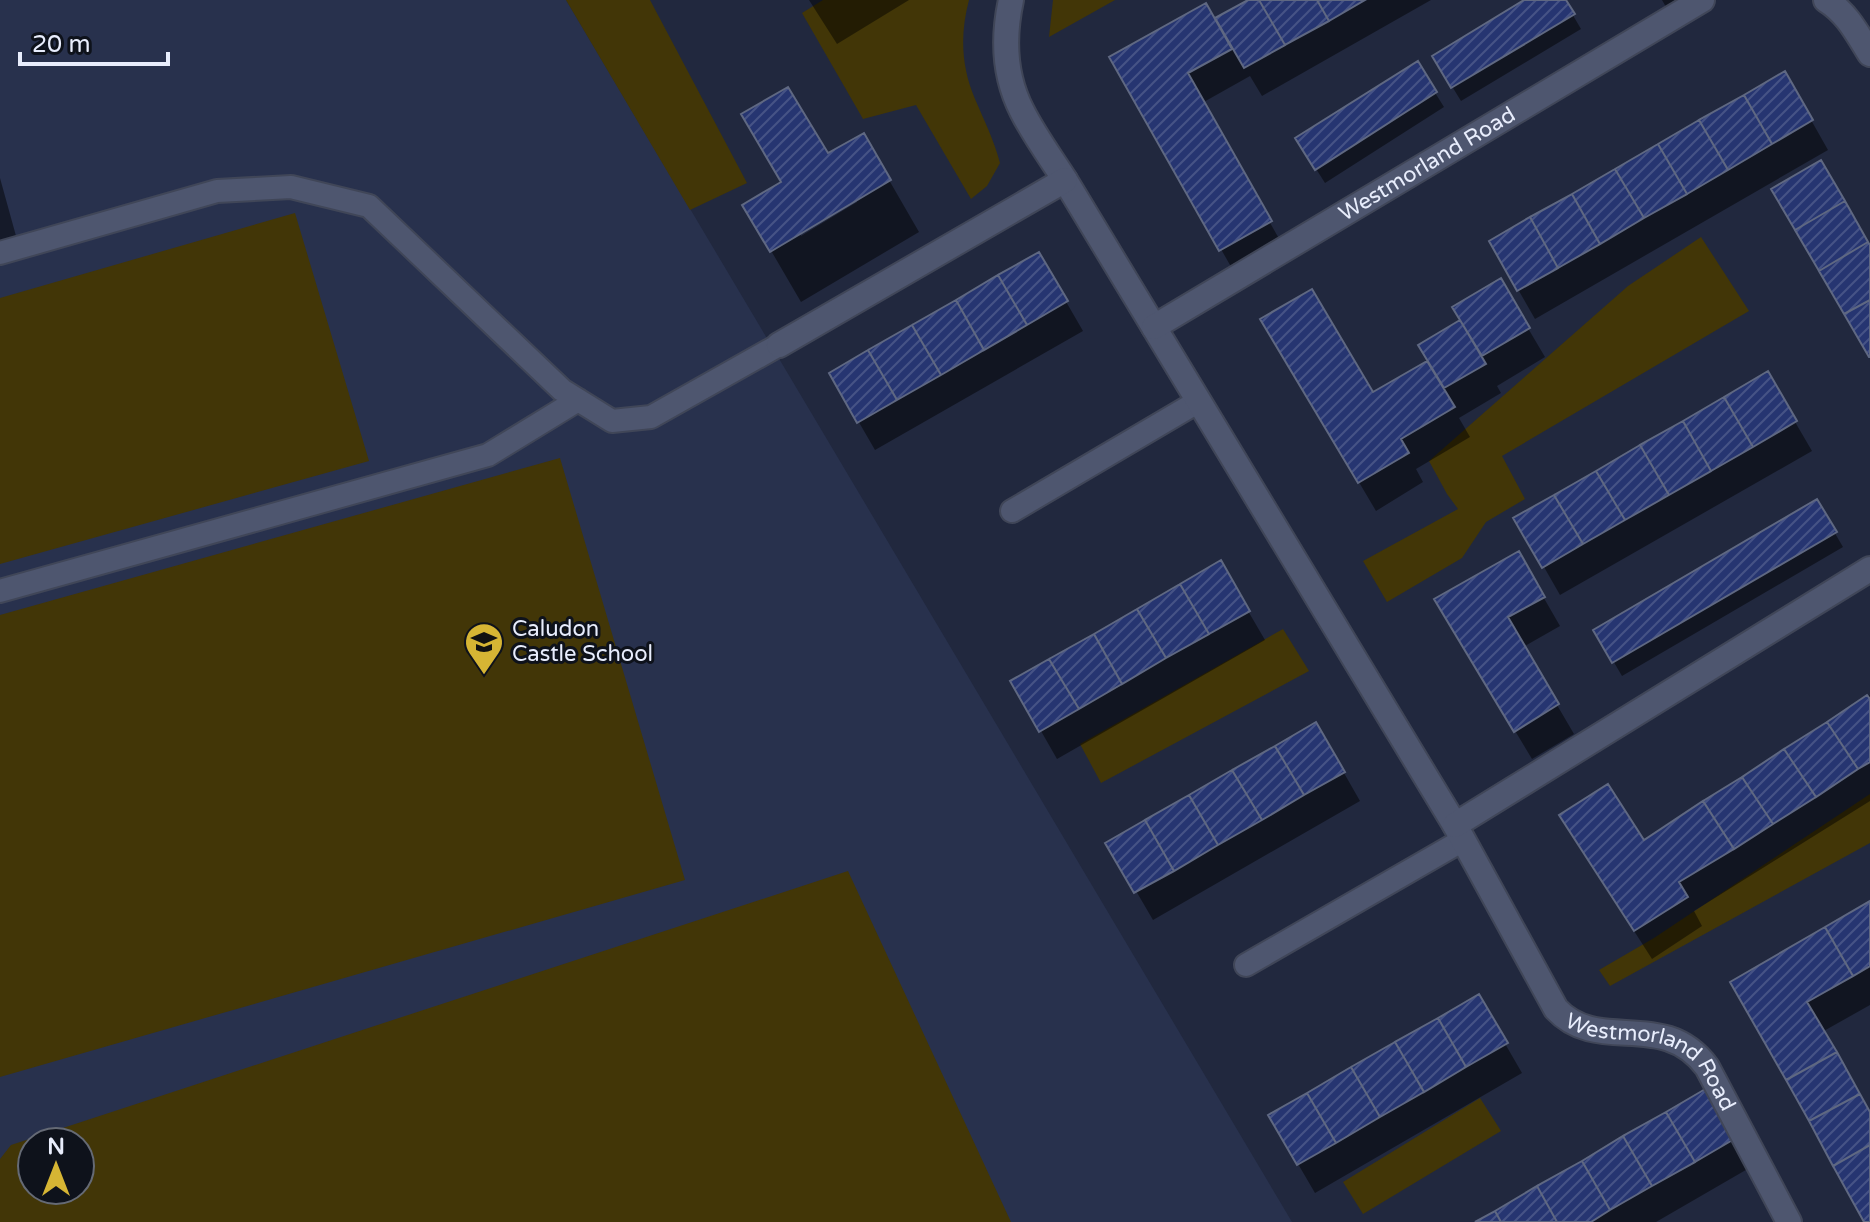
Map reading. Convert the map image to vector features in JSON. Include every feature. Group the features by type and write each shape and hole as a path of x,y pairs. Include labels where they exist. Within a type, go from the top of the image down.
{"street":[{"name":"Westmorland Road","path":"1011,0 1006,55 1021,110 1459,833 1556,1009 1578,1026 1607,1033 1659,1036 1699,1056 1789,1222"},
{"name":"Westmorland Road","path":"1154,327 1702,0"},
{"path":"1826,0 1851,23 1870,54"},
{"path":"779,345 1065,180"},
{"path":"1459,833 1870,569"}],"lane":[{"path":"0,253 217,191 291,187 369,206 562,390 612,421 651,417 779,345"},
{"path":"0,591 488,455 578,400"},
{"path":"1012,511 1199,401"},
{"path":"1246,965 1459,833"}],"shaded area":[{"name":"Caludon Castle School","path":"0,0 566,0 1292,1222 0,1222"},
{"path":"566,0 650,0 747,183 690,210"},
{"path":"823,0 969,0 963,38 967,74 1000,163 987,186 971,199 916,105 863,119 802,13"},
{"path":"1053,0 1115,0 1049,37"},
{"path":"295,213 369,461 0,564 0,298"},
{"path":"1701,237 1749,311 1502,456 1525,499 1486,522 1462,558 1387,602 1363,561 1458,509 1429,461 1628,286"},
{"path":"560,458 685,880 0,1077 0,615"},
{"path":"1283,629 1309,671 1101,783 1080,744"},
{"path":"1870,794 1870,843 1610,986 1599,970 1654,938"},
{"path":"848,871 1011,1222 0,1222 0,1159 16,1143 16,1206 96,1206 96,1126 69,1126"},
{"path":"1480,1098 1501,1131 1363,1214 1343,1182"}],"building":[{"path":"1248,0 1259,0 1285,45 1244,68 1215,18"},
{"path":"1259,0 1317,0 1329,21 1285,45"},
{"path":"1317,0 1365,0 1329,21"},
{"path":"1524,0 1566,0 1575,14 1451,88 1432,56"},
{"path":"1206,3 1232,49 1188,73 1272,221 1219,251 1109,57"},
{"path":"1418,61 1437,92 1315,170 1295,138"},
{"path":"1785,71 1813,120 1772,144 1744,95"},
{"path":"788,87 828,153 864,133 891,180 770,252 742,205 781,182 741,114"},
{"path":"1744,95 1772,144 1728,170 1699,120"},
{"path":"1699,120 1728,170 1687,194 1658,144"},
{"path":"1658,144 1687,194 1644,218 1615,169"},
{"path":"1821,160 1845,201 1795,230 1771,189"},
{"path":"1615,169 1644,218 1600,244 1572,194"},
{"path":"1572,194 1600,244 1558,268 1530,217"},
{"path":"1845,201 1868,242 1819,271 1795,230"},
{"path":"1530,217 1558,268 1517,291 1489,241"},
{"path":"1868,242 1870,300 1844,314 1819,271"},
{"path":"1039,252 1068,301 1027,325 998,275"},
{"path":"998,275 1027,325 984,350 956,300"},
{"path":"1501,278 1530,328 1482,356 1452,307"},
{"path":"1312,289 1373,392 1427,361 1455,407 1401,439 1409,453 1358,483 1260,319"},
{"path":"956,300 984,350 941,375 912,325"},
{"path":"1870,300 1870,357 1869,357 1844,314"},
{"path":"1460,320 1486,364 1444,388 1418,345"},
{"path":"912,325 941,375 897,400 868,350"},
{"path":"868,350 897,400 857,423 829,373"},
{"path":"1768,371 1797,421 1753,447 1724,397"},
{"path":"1724,397 1753,447 1711,471 1683,421"},
{"path":"1683,421 1711,471 1669,495 1640,445"},
{"path":"1640,445 1669,495 1625,520 1596,471"},
{"path":"1596,471 1625,520 1583,544 1554,495"},
{"path":"1554,495 1583,544 1542,568 1513,518"},
{"path":"1817,499 1837,532 1612,663 1593,630"},
{"path":"1519,551 1545,597 1508,617 1559,704 1514,732 1434,599"},
{"path":"1221,560 1250,611 1209,634 1180,584"},
{"path":"1180,584 1209,634 1166,658 1137,609"},
{"path":"1137,609 1166,658 1122,684 1094,634"},
{"path":"1094,634 1122,684 1079,709 1049,659"},
{"path":"1049,659 1079,709 1039,732 1010,681"},
{"path":"1867,695 1870,699 1870,762 1858,769 1827,722"},
{"path":"1316,722 1345,772 1304,795 1275,746"},
{"path":"1827,722 1858,769 1816,797 1784,749"},
{"path":"1275,746 1304,795 1262,820 1232,770"},
{"path":"1784,749 1816,797 1773,824 1742,777"},
{"path":"1232,770 1262,820 1218,845 1189,795"},
{"path":"1742,777 1773,824 1734,849 1703,801"},
{"path":"1608,784 1644,840 1703,801 1734,849 1679,882 1688,897 1634,931 1559,815"},
{"path":"1189,795 1218,845 1174,871 1145,820"},
{"path":"1145,820 1174,871 1134,893 1105,843"},
{"path":"1870,901 1870,966 1853,976 1825,927"},
{"path":"1825,927 1853,976 1807,1002 1837,1052 1786,1080 1730,982"},
{"path":"1479,994 1508,1043 1466,1067 1438,1018"},
{"path":"1438,1018 1466,1067 1424,1092 1395,1042"},
{"path":"1395,1042 1424,1092 1380,1117 1351,1067"},
{"path":"1837,1052 1860,1094 1809,1121 1786,1080"},
{"path":"1351,1067 1380,1117 1336,1143 1307,1093"},
{"path":"1707,1088 1736,1138 1695,1162 1666,1112"},
{"path":"1307,1093 1336,1143 1297,1165 1268,1115"},
{"path":"1860,1094 1870,1112 1870,1145 1833,1166 1809,1121"},
{"path":"1666,1112 1695,1162 1652,1186 1623,1136"},
{"path":"1623,1136 1652,1186 1610,1210 1582,1161"},
{"path":"1870,1145 1870,1222 1864,1222 1833,1166"},
{"path":"1582,1161 1610,1210 1591,1222 1557,1222 1537,1186"},
{"path":"1537,1186 1557,1222 1501,1222 1495,1211"},
{"path":"1495,1211 1501,1222 1475,1222"}],"place":[{"name":"Caludon Castle School","path":"484,676"}]}
